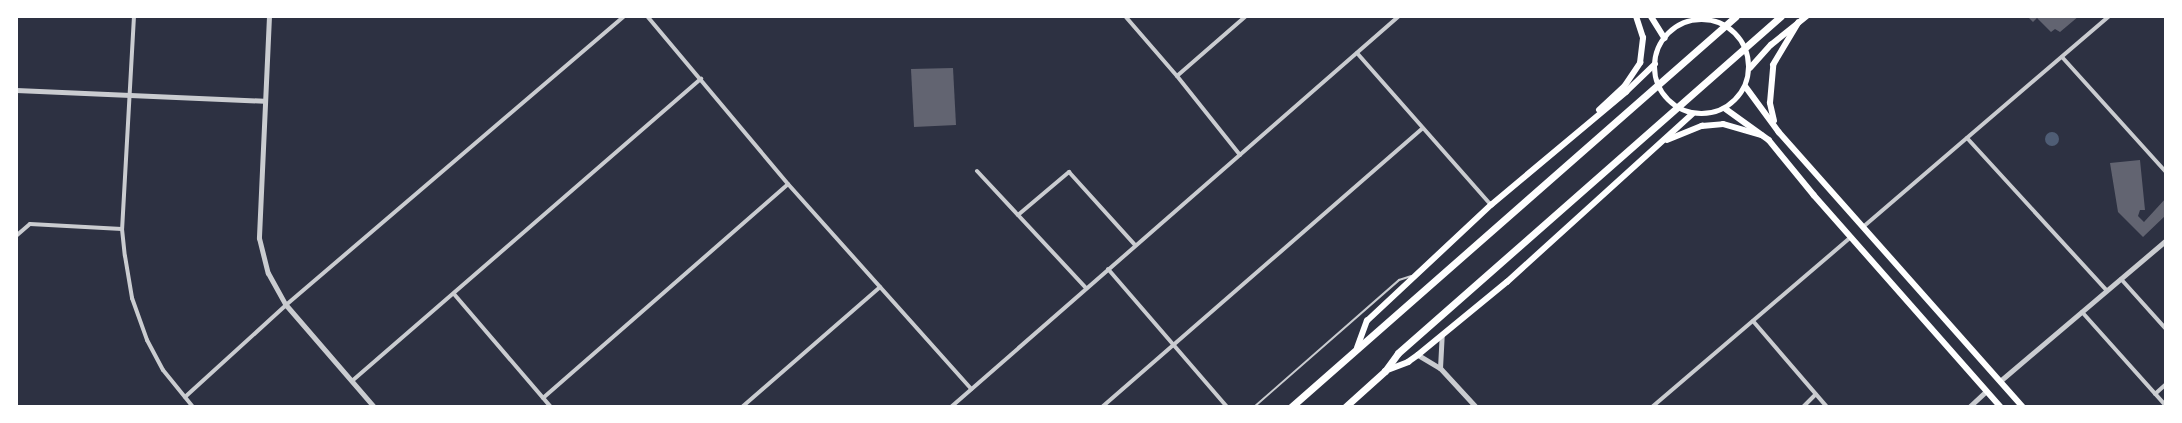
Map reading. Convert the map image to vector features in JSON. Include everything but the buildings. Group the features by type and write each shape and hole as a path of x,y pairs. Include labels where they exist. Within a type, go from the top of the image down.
{"highway":[{"path":"1291,407 1736,16"},
{"path":"1345,407 1385,371 1398,353 1781,16"}],"main road":[{"path":"1557,148 1624,87 1640,63 1643,38 1636,16"},
{"path":"1651,16 1665,38"},
{"path":"1684,16 1690,22"},
{"path":"1750,68 1771,44 1807,16"},
{"path":"1710,18 1733,31 1742,41 1748,54 1750,68 1746,87 1738,100 1726,109 1710,114 1692,114 1672,104 1658,86 1655,64 1658,50 1665,38 1672,31 1690,22 1710,18"},
{"path":"1775,125 1770,103 1773,65 1798,23"},
{"path":"1356,351 1367,321 1490,205 1626,92 1655,64"},
{"path":"1746,87 1775,125 1863,227 2023,407"},
{"path":"1726,109 1763,135 2001,407"},
{"path":"1385,371 1408,362 1418,355 1507,282 1692,114"},
{"path":"1662,143 1702,126 1722,124 1763,135"}],"street":[{"path":"134,16 122,229 132,298 147,340 163,370 193,407"},
{"path":"269,16 259,238 268,273 286,305 374,407"},
{"path":"185,397 286,305 624,16"},
{"path":"647,16 788,184 971,389"},
{"path":"1125,16 1177,76 1240,154"},
{"path":"1177,76 1246,16"},
{"path":"951,407 1399,16"},
{"path":"1863,227 2109,16"},
{"path":"1357,53 1490,205"},
{"path":"2062,57 2166,172"},
{"path":"352,381 701,79"},
{"path":"16,90 129,97 264,101"},
{"path":"1102,407 1422,128"},
{"path":"1967,138 2107,291"},
{"path":"978,172 1086,288"},
{"path":"1018,216 1069,172 1135,245"},
{"path":"543,398 788,184"},
{"path":"16,236 30,224 122,229"},
{"path":"1652,407 1851,237"},
{"path":"2000,381 2166,240"},
{"path":"1108,269 1227,407"},
{"path":"2121,279 2166,328"},
{"path":"742,407 880,287"},
{"path":"454,294 551,407"},
{"path":"2082,312 2166,406"},
{"path":"1752,321 1827,407"},
{"path":"1440,368 1442,335"},
{"path":"1418,355 1440,368 1476,407"},
{"path":"2155,394 2166,384"},
{"path":"1969,407 1986,391"},
{"path":"1803,407 1816,394"}],"lane":[{"path":"1254,407 1399,280 1418,274"}],"water":[{"path":"2052,132 2057,134 2059,139 2057,144 2052,146 2047,144 2045,139 2047,134"}]}
